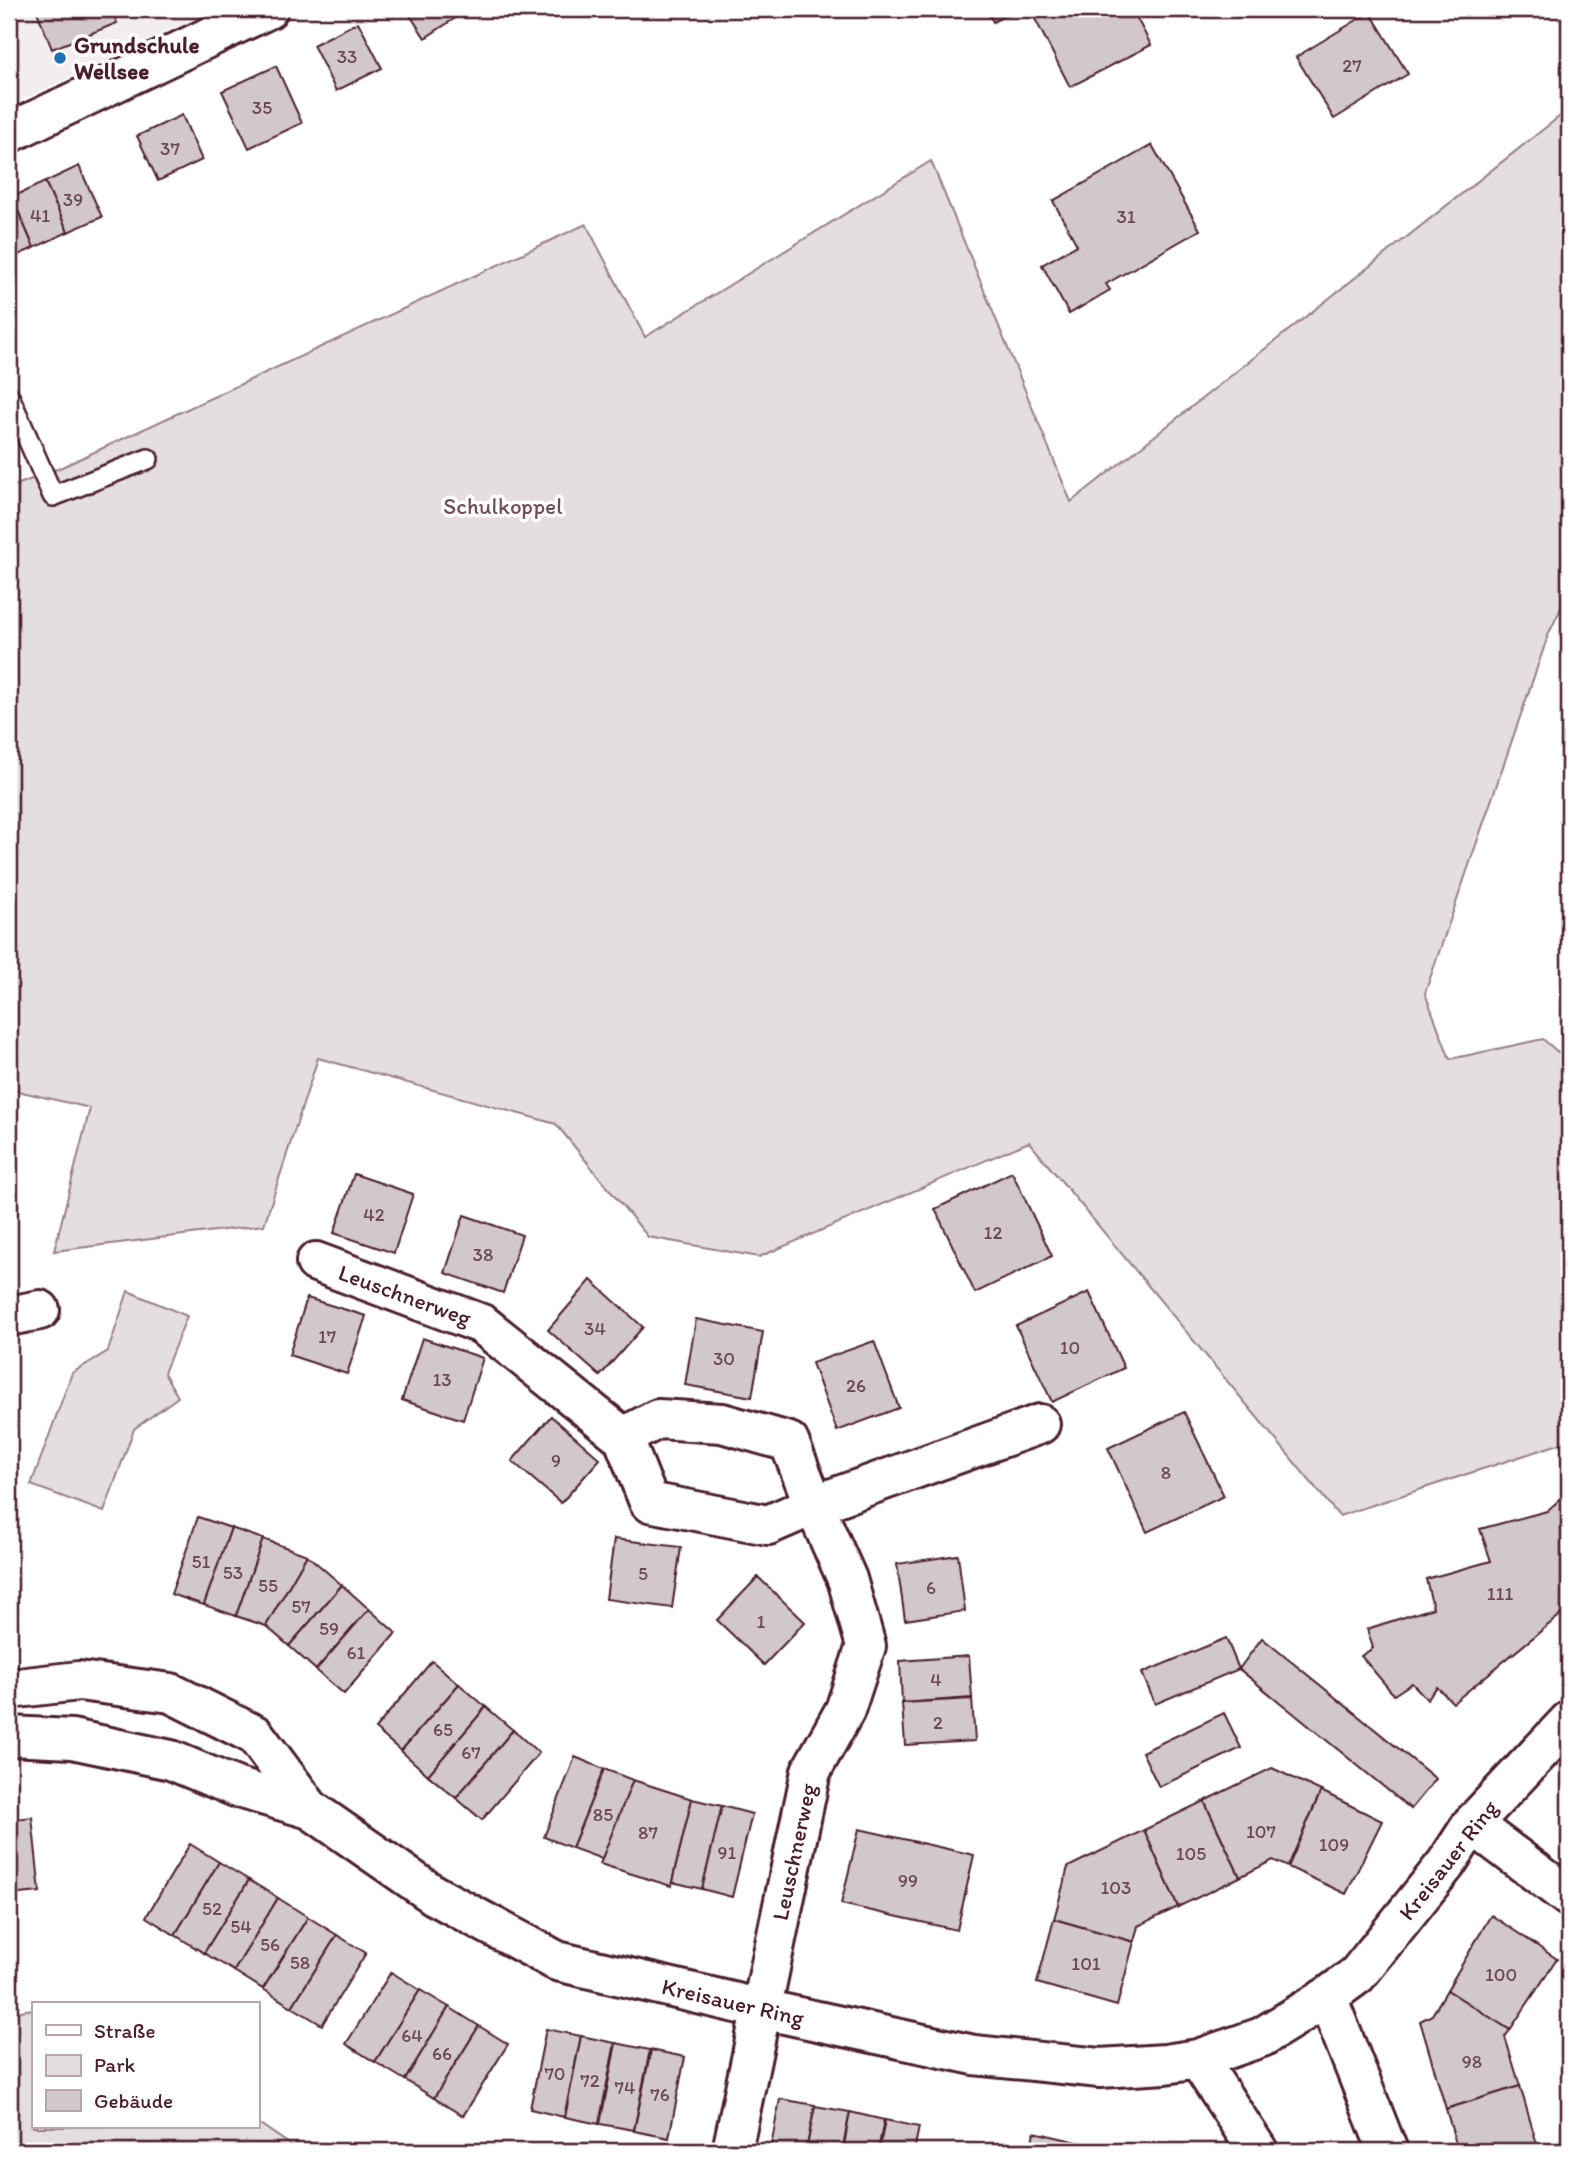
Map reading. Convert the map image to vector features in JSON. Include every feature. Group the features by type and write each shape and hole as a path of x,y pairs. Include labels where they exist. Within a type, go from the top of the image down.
{"street":[{"path":"9,133 268,9"},
{"name":"Leuschnerweg","path":"316,1262 482,1324 623,1437 649,1502 768,1525 814,1505 1040,1424"},
{"name":"Leuschnerweg","path":"623,1437 658,1419 722,1423 789,1442 847,1579 866,1646 845,1710 811,1771 732,2151"},
{"name":"Kreisauer Ring","path":"9,1689 79,1681 171,1693 255,1735 310,1809"},
{"name":"Kreisauer Ring","path":"9,1736 72,1739 172,1760 238,1788 310,1809 434,1895 557,1961 762,2009 974,2054 1100,2068 1198,2059 1262,2037 1357,1975 1446,1864 1472,1824 1569,1721"},
{"path":"1472,1824 1569,1897"},
{"path":"1327,1997 1388,2151"},
{"path":"1198,2059 1258,2151"}],"lane":[{"path":"9,397 53,496 148,459"}],"shaded area":[{"name":"Grundschule Wellsee","path":"9,9 215,9 9,106"}],"green space":[{"name":"Schulkoppel","path":"1569,109 1569,592 1549,633 1425,993 1450,1059 1543,1039 1569,1062 1569,1438 1562,1443 1339,1516 1029,1142 759,1257 648,1237 556,1124 318,1058 264,1225 54,1251 90,1108 9,1089 9,488 62,467 586,224 645,337 931,161 1071,502"},
{"path":"128,1291 187,1316 164,1373 178,1397 134,1429 104,1512 31,1485 72,1373 108,1351"},
{"path":"32,2009 32,2128 259,2128 259,2123 299,2151 9,2151 9,2013"}],"building":[{"path":"36,9 111,9 117,23 52,49"},
{"path":"406,9 465,9 466,11 425,38"},
{"path":"986,9 1018,9 993,22"},
{"path":"1030,9 1132,9 1151,45 1070,87"},
{"path":"1370,12 1408,74 1334,119 1296,57"},
{"path":"358,22 382,68 336,91 313,45"},
{"path":"276,66 302,123 249,148 222,91"},
{"path":"182,115 202,160 158,181 137,136"},
{"path":"1152,145 1200,230 1106,284 1110,290 1069,314 1042,265 1077,245 1053,201"},
{"path":"79,166 102,217 68,232 45,182"},
{"path":"45,182 68,232 34,248 12,197"},
{"path":"12,197 34,248 9,259 9,198"},
{"path":"1012,1172 1052,1256 975,1293 935,1209"},
{"path":"354,1174 413,1194 394,1253 334,1233"},
{"path":"9,1203 18,1205 9,1243"},
{"path":"464,1215 522,1235 503,1293 445,1273"},
{"path":"591,1280 643,1327 600,1376 548,1330"},
{"path":"1089,1292 1124,1368 1052,1402 1016,1326"},
{"path":"307,1298 366,1316 347,1374 289,1355"},
{"path":"696,1319 763,1332 752,1397 685,1385"},
{"path":"422,1338 483,1358 463,1420 402,1400"},
{"path":"874,1341 899,1408 837,1431 812,1363"},
{"path":"1184,1412 1224,1496 1147,1532 1108,1448"},
{"path":"551,1416 600,1459 561,1503 512,1461"},
{"path":"1569,1491 1569,1608 1453,1703 1437,1687 1427,1699 1412,1683 1394,1695 1361,1656 1373,1648 1367,1629 1433,1608 1426,1579 1491,1561 1480,1529 1547,1511"},
{"path":"198,1517 231,1528 204,1605 171,1594"},
{"path":"231,1528 263,1539 236,1616 204,1605"},
{"path":"263,1539 307,1555 266,1626 236,1616"},
{"path":"614,1539 681,1547 672,1608 606,1599"},
{"path":"307,1555 342,1585 289,1646 266,1626"},
{"path":"958,1555 965,1611 905,1620 897,1564"},
{"path":"758,1577 805,1622 764,1665 717,1620"},
{"path":"342,1585 369,1609 316,1670 289,1646"},
{"path":"369,1609 396,1633 344,1694 316,1670"},
{"path":"1226,1638 1239,1669 1155,1704 1142,1673"},
{"path":"1262,1638 1436,1779 1411,1809 1239,1669"},
{"path":"969,1656 972,1698 902,1703 900,1661"},
{"path":"432,1661 459,1684 401,1751 375,1729"},
{"path":"459,1684 486,1707 428,1775 401,1751"},
{"path":"972,1699 975,1741 905,1745 902,1703"},
{"path":"486,1707 513,1730 456,1798 428,1775"},
{"path":"1224,1713 1241,1748 1159,1787 1142,1752"},
{"path":"513,1730 539,1753 482,1820 456,1798"},
{"path":"575,1757 604,1769 572,1848 544,1837"},
{"path":"1272,1768 1321,1791 1288,1867 1273,1860 1240,1877 1204,1801"},
{"path":"604,1769 633,1780 602,1859 572,1848"},
{"path":"633,1780 692,1799 671,1886 600,1864"},
{"path":"1321,1791 1382,1821 1346,1894 1288,1867"},
{"path":"692,1799 722,1806 702,1889 672,1882"},
{"path":"1204,1801 1240,1877 1178,1907 1144,1830"},
{"path":"722,1806 752,1814 732,1897 702,1889"},
{"path":"32,1817 40,1892 9,1895 9,1820"},
{"path":"859,1829 974,1855 957,1930 841,1904"},
{"path":"1144,1830 1178,1907 1138,1926 1134,1942 1054,1919 1068,1867"},
{"path":"190,1844 219,1862 175,1935 146,1917"},
{"path":"219,1862 249,1880 204,1953 175,1935"},
{"path":"249,1880 278,1898 234,1971 204,1953"},
{"path":"278,1898 308,1917 263,1989 234,1971"},
{"path":"1491,1915 1557,1959 1510,2030 1447,1990"},
{"path":"308,1917 337,1935 292,2007 263,1989"},
{"path":"1054,1919 1134,1942 1117,2006 1037,1983"},
{"path":"337,1935 366,1953 322,2025 292,2007"},
{"path":"391,1972 420,1990 375,2062 346,2044"},
{"path":"420,1990 449,2007 405,2080 375,2062"},
{"path":"1447,1990 1510,2030 1505,2037 1520,2086 1446,2109 1420,2021 1432,2015"},
{"path":"449,2007 479,2026 434,2098 405,2080"},
{"path":"479,2026 508,2044 463,2116 434,2098"},
{"path":"546,2029 581,2036 564,2117 530,2109"},
{"path":"581,2036 615,2043 599,2124 565,2117"},
{"path":"616,2043 650,2050 634,2130 600,2124"},
{"path":"651,2050 685,2057 669,2138 634,2131"},
{"path":"1520,2086 1539,2151 1458,2151 1446,2109"},
{"path":"780,2099 815,2105 806,2151 770,2151"},
{"path":"815,2106 850,2112 842,2151 806,2151"},
{"path":"850,2112 884,2120 878,2151 843,2151"},
{"path":"885,2120 919,2127 914,2151 879,2151"},
{"path":"1034,2132 1117,2151 1030,2151"}],"place":[{"name":"Grundschule Wellsee","path":"60,58"}]}
